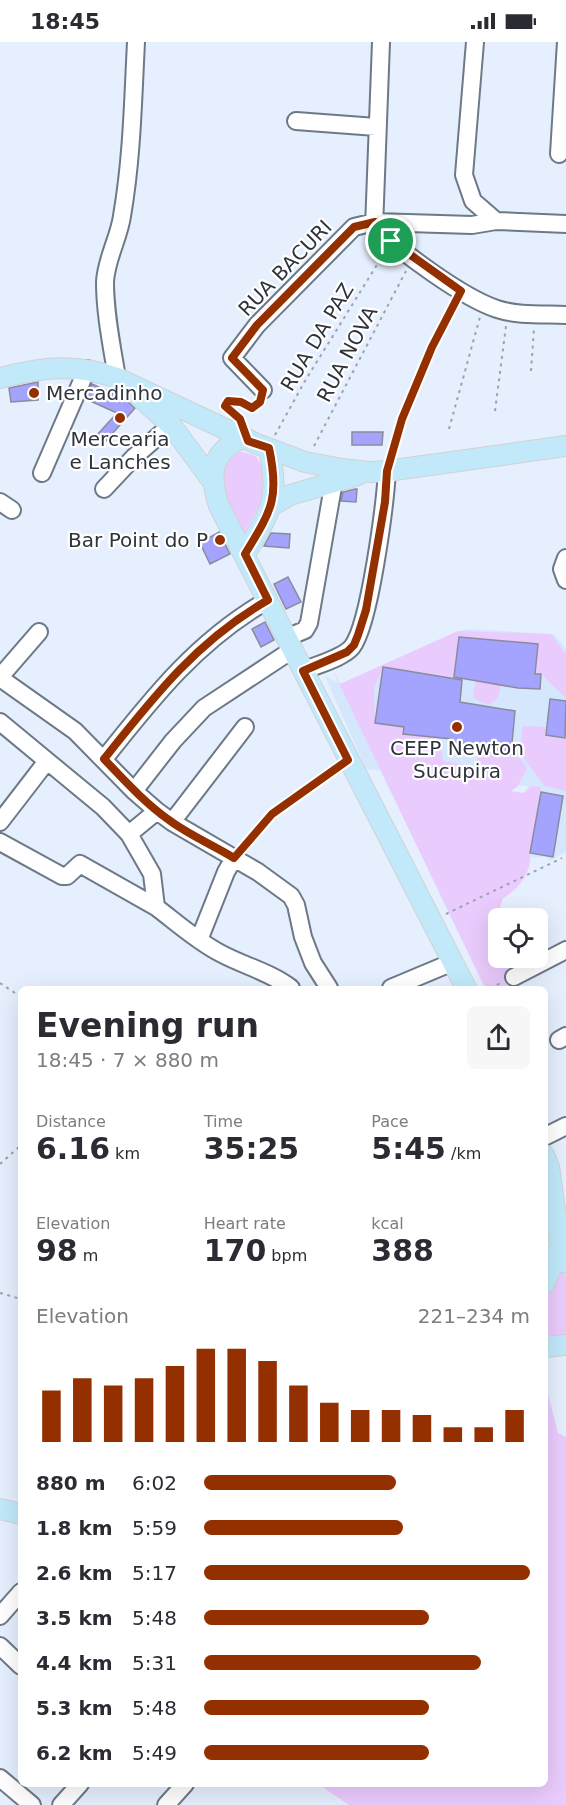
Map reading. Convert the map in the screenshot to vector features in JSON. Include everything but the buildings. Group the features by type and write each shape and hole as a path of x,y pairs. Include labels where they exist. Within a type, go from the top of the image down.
{"main road":[{"path":"0,378 51,368 84,376 117,378 242,438 305,462 378,471"},
{"path":"117,378 171,425 213,482"},
{"path":"242,438 225,447 214,465 213,482 219,506 465,986"},
{"path":"271,506 290,495 334,481 378,471 566,446"},
{"path":"245,554 271,506 275,484 269,448"},
{"path":"548,1162 566,1183"},
{"path":"548,1166 564,1247 548,1277"},
{"path":"548,1347 566,1345"}],"street":[{"path":"117,378 105,280 107,265 122,216 131,146 136,42"},
{"path":"381,42 374,228 461,291 484,302 508,312 566,315"},
{"path":"475,42 464,175 473,201 496,221"},
{"path":"559,154 566,42"},
{"path":"296,121 376,127"},
{"path":"375,222 472,225 496,221 566,224"},
{"name":"RUA BACURI","path":"263,390 232,358 257,325 354,227 375,222"},
{"path":"42,473 84,376"},
{"path":"104,489 134,457 171,425"},
{"path":"303,671 347,652 354,645 358,635 366,610 385,502 378,471"},
{"path":"134,791 179,734 204,708 244,680 305,630 309,623 334,481"},
{"path":"566,558 562,569 566,580"},
{"path":"104,759 188,659 223,628 268,600"},
{"path":"39,632 0,677 75,731 157,811 258,872 291,897 296,905 303,937 313,963 328,986"},
{"path":"0,722 103,807 129,834 152,874 156,907"},
{"path":"172,822 245,727"},
{"path":"2,817 47,761"},
{"path":"129,834 157,811"},
{"path":"0,842 62,876 67,876 80,864 156,907 218,952 287,986"},
{"path":"199,940 226,872 234,858"},
{"path":"514,977 566,950"},
{"path":"396,986 453,962"},
{"path":"548,1135 566,1126"},
{"path":"0,1616 18,1595"},
{"path":"0,1646 18,1663"},
{"path":"0,1778 32,1805"},
{"path":"61,1805 77,1787"},
{"path":"166,1805 182,1787"}],"path":[{"name":"RUA DA PAZ","path":"269,448 305,381 391,241"},
{"name":"RUA NOVA","path":"305,462 413,258"},
{"path":"378,471 432,347 461,291"},
{"path":"449,429 484,302"},
{"path":"495,411 508,312"},
{"path":"531,371 535,313"},
{"path":"233,414 225,406 225,402 241,402 252,408 260,402 263,390"},
{"path":"234,858 272,814 348,760"},
{"path":"432,921 562,858"},
{"path":"1,985 18,995"},
{"path":"0,1164 18,1148"},
{"path":"0,1293 18,1298"}],"shaded area":[{"path":"236,450 256,456 266,472 268,490 244,534 221,482 226,457"},
{"name":"CEEP Newton Sucupira","path":"465,629 554,634 566,649 566,852 549,861 546,857 523,858 536,787 366,769 325,676 340,684"},
{"path":"458,631 551,634 566,654 566,698 541,674 516,672 538,644 511,641 498,698 489,705 473,698 478,667 456,665 454,677 383,667 374,689 375,722 392,725 404,724 403,733 454,702 456,745 438,734 443,761 476,767 479,748 511,746 527,768 518,786 511,791 524,793 530,786 541,787 527,873 519,885 503,898 500,908 488,908 488,968 514,968 511,977 515,986 484,986 330,665 340,684"},
{"path":"523,726 547,727 546,735 564,738 566,729 566,791 544,786 519,751"},
{"path":"561,1268 566,1276 566,1341 548,1344 548,1292"},
{"path":"548,1394 558,1433 566,1437 566,1805 349,1805 322,1787 548,1787"}],"place":[{"name":"Mercadinho","path":"34,393"},
{"name":"Mercearia e Lanches","path":"120,418"},
{"name":"Bar Point do P","path":"220,540"},
{"name":"CEEP Newton Sucupira","path":"457,727"}],"route":[{"path":"375,222 374,228 391,241 461,291 432,347 402,419 387,471 385,502 366,610 354,645 347,652 303,671 348,760 281,806 265,821 234,858 157,811 134,791 104,759 188,659 223,628 268,600 245,554 271,506 274,493 274,475 269,448 248,441 240,419 225,406 225,402 228,401 241,402 252,408 260,402 263,390 232,358 257,325 354,227 375,222"}]}
